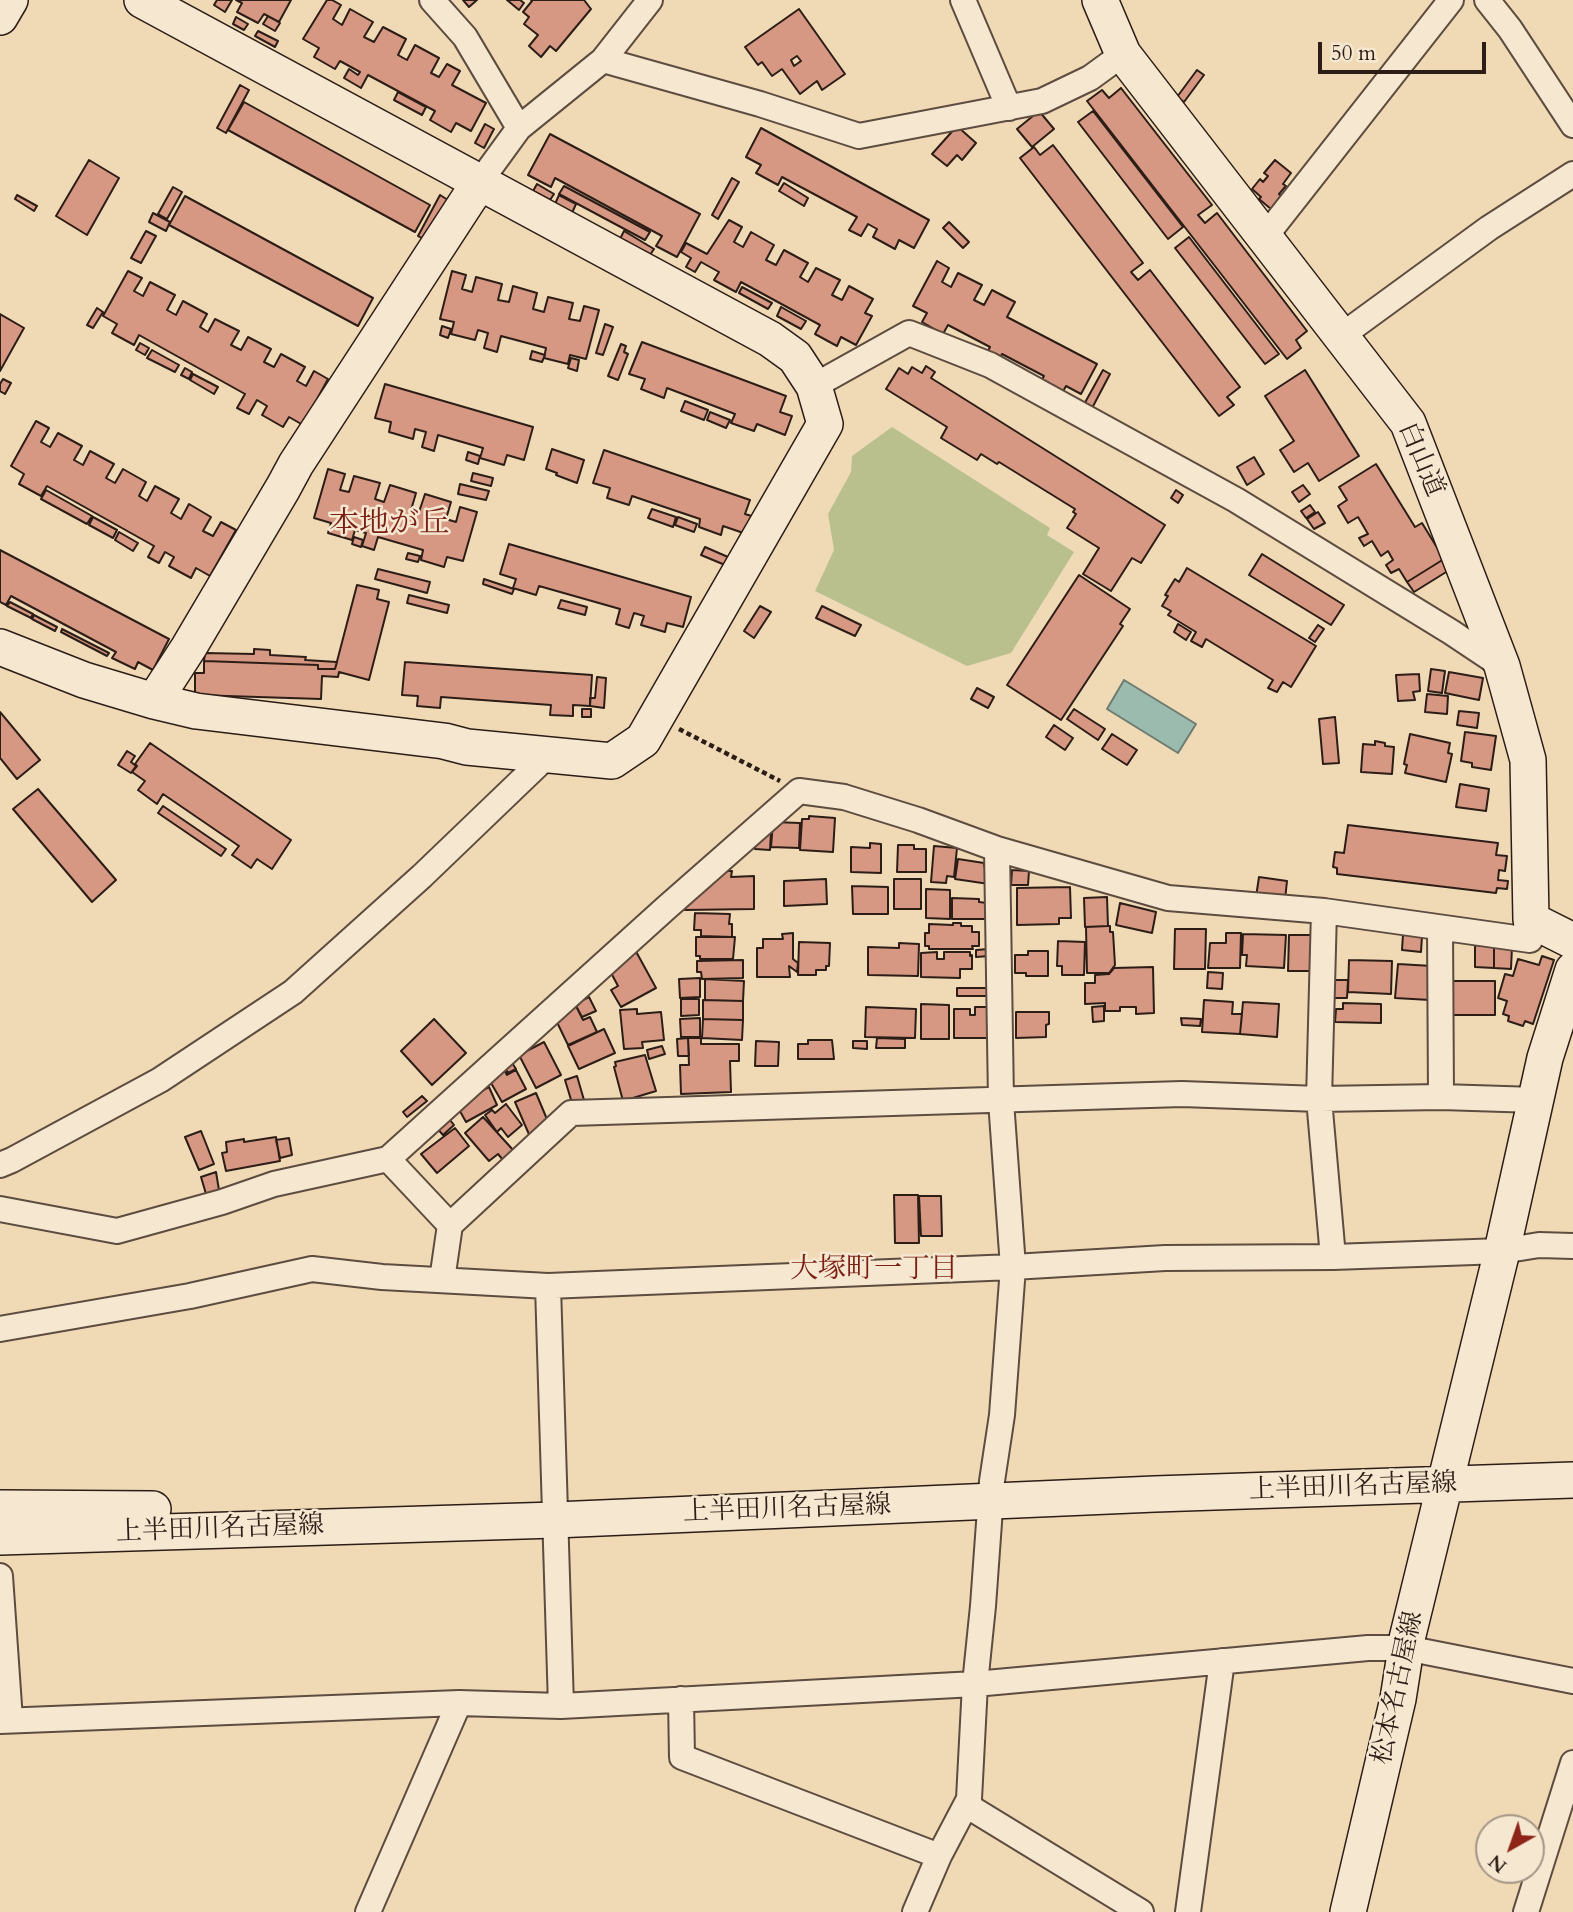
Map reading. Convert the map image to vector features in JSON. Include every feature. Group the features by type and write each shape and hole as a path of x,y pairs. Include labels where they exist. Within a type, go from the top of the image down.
{"street":[{"path":"0,17 9,0"},
{"path":"0,647 84,680 196,711 444,741 467,747 612,761 643,740 825,425 814,386 795,357 771,339 142,0"},
{"path":"432,0 465,37 519,128"},
{"path":"154,701 202,625 296,464 479,183 519,128 603,60 650,0"},
{"path":"963,0 1009,108"},
{"name":"白山道","path":"1100,0 1123,54 1408,423 1502,666 1528,760 1531,920"},
{"path":"1264,238 1451,0"},
{"path":"1488,0 1573,125"},
{"path":"603,60 760,104 859,136 1042,101 1090,78 1123,54"},
{"path":"1341,336 1489,229 1573,174"},
{"path":"814,386 909,333 990,365 1236,500 1502,666"},
{"path":"0,1164 160,1080 293,992 422,876 547,756"},
{"path":"0,1209 117,1231 222,1202 274,1184 388,1159 799,791 844,797 998,849 1168,898 1324,911 1530,940 1531,920 1573,941"},
{"path":"915,1912 939,1856 969,1798 975,1684 992,1491 1002,1415 1013,1266 1001,1101 998,849"},
{"path":"1324,911 1319,1099 1333,1257"},
{"path":"1440,928 1441,1097"},
{"name":"松本名古屋線","path":"1348,1912 1398,1699 1405,1647 1502,1251 1545,1058 1573,970"},
{"path":"442,1280 450,1225 570,1113 1182,1094 1319,1099 1441,1097 1536,1100"},
{"path":"388,1159 450,1225"},
{"path":"0,1329 190,1296 312,1269 382,1277 548,1286 1165,1258 1333,1257 1502,1251 1539,1245 1573,1246"},
{"path":"548,1286 561,1706"},
{"name":"上半田川名古屋線","path":"1448,1475 1573,1461"},
{"name":"上半田川名古屋線","path":"0,1537 555,1509 992,1491 1448,1475 1573,1480"},
{"name":"上半田川名古屋線","path":"0,1508 555,1509"},
{"path":"0,1576 5,1720 459,1703 561,1706 975,1684 1368,1648 1406,1648 1573,1681"},
{"path":"1188,1912 1222,1661"},
{"path":"681,1699 682,1757 939,1856"},
{"path":"368,1912 459,1703"},
{"path":"1527,1912 1573,1763"},
{"path":"966,1805 1141,1912"}],"path":[{"path":"656,718 799,791"}],"green space":[{"path":"892,427 1050,528 1047,535 1074,552 1011,653 967,666 815,591 834,550 828,514 851,472 852,456"}],"shaded area":[{"path":"1124,680 1196,724 1178,753 1107,709"}],"building":[{"path":"217,0 232,0 225,12 214,5"},
{"path":"236,0 291,0 279,22 264,14 258,23 237,12 242,3"},
{"path":"327,0 341,5 333,19 342,25 350,9 373,22 364,37 374,42 383,27 406,39 398,55 407,60 415,45 439,58 431,73 439,77 447,64 460,71 452,85 486,103 471,131 456,123 451,132 430,120 435,111 368,75 361,88 344,78 349,69 358,75 360,72 340,61 335,69 314,57 319,48 303,39"},
{"path":"463,0 477,0 469,7"},
{"path":"507,0 520,0 524,3 519,10"},
{"path":"531,0 584,0 591,9 556,51 550,46 541,57 529,46 538,35 524,24 529,17 523,12"},
{"path":"799,9 845,74 822,90 817,81 800,94 782,69 772,76 762,62 758,65 745,47","holes":["797,56 801,61 794,66 791,60"]},
{"path":"268,16 280,23 275,31 263,24"},
{"path":"236,17 248,24 244,30 233,24"},
{"path":"258,31 278,41 275,47 255,36"},
{"path":"1197,70 1204,75 1184,102 1177,97"},
{"path":"240,85 249,90 226,133 217,128"},
{"path":"1121,88 1212,205 1198,215 1205,223 1217,213 1307,331 1296,340 1301,348 1287,359 1087,101 1102,90 1109,98"},
{"path":"398,92 426,107 422,115 394,100"},
{"path":"244,102 430,205 415,232 228,130"},
{"path":"1039,111 1054,129 1032,147 1017,129"},
{"path":"1093,111 1183,227 1168,239 1078,122"},
{"path":"485,124 494,129 484,148 475,143"},
{"path":"957,126 976,143 962,160 957,155 947,166 932,154"},
{"path":"761,128 929,220 914,248 899,240 895,249 873,237 877,229 868,224 861,236 849,230 857,217 782,177 778,185 756,173 761,165 746,157"},
{"path":"550,134 700,214 677,257 656,246 662,236 555,178 551,187 528,175"},
{"path":"1053,145 1143,263 1131,272 1138,280 1150,270 1240,387 1227,397 1234,405 1219,416 1020,158 1034,147 1040,155"},
{"path":"89,160 119,178 87,235 56,216"},
{"path":"1275,160 1291,173 1283,184 1286,186 1279,194 1281,196 1271,209 1252,189 1260,179 1263,182 1268,176 1264,173"},
{"path":"732,178 739,182 718,219 712,215"},
{"path":"784,183 808,198 804,206 779,191"},
{"path":"537,184 554,194 550,200 533,191"},
{"path":"564,186 650,232 645,240 559,194"},
{"path":"173,187 182,192 167,219 158,214"},
{"path":"17,195 37,206 34,211 15,199"},
{"path":"440,195 448,200 425,240 418,236"},
{"path":"559,195 576,204 572,213 555,204"},
{"path":"185,196 373,298 358,326 169,225"},
{"path":"153,213 170,222 166,231 149,222"},
{"path":"729,220 742,227 734,242 743,247 751,232 774,245 766,260 776,265 784,250 808,263 800,277 808,282 816,268 840,280 832,295 842,300 849,286 873,299 865,313 872,316 856,345 841,337 837,346 815,334 820,325 741,282 736,292 714,280 719,272 701,262 695,272 686,267 691,258 681,252 686,243 707,254"},
{"path":"949,222 969,242 963,248 943,228"},
{"path":"146,231 156,236 141,263 131,258"},
{"path":"624,231 654,249 650,255 620,239"},
{"path":"1189,237 1279,354 1265,364 1175,248"},
{"path":"937,261 949,268 942,282 951,287 958,273 982,285 974,300 984,305 992,290 1015,302 1007,317 1097,364 1081,394 1066,386 1061,395 1039,384 1044,376 1002,354 995,367 983,360 990,347 948,325 943,334 922,322 927,313 913,306"},
{"path":"128,271 142,278 134,291 143,296 150,282 175,295 167,310 176,315 183,301 207,314 200,327 208,332 215,319 239,331 231,345 241,350 248,337 271,349 264,362 274,367 281,354 305,367 297,381 306,386 314,371 328,379 303,425 289,417 283,427 262,415 267,406 257,400 249,414 237,408 245,394 139,335 134,345 112,333 117,324 103,316"},
{"path":"452,271 466,275 462,289 472,292 476,277 502,284 498,300 509,302 513,286 537,293 533,309 544,312 548,297 573,303 569,319 580,321 584,306 599,310 586,359 570,355 568,364 544,358 546,348 501,336 497,352 484,348 488,333 478,330 475,340 451,334 454,322 440,319"},
{"path":"742,287 772,303 768,309 739,293"},
{"path":"781,307 806,321 801,329 777,316"},
{"path":"97,308 103,312 93,328 87,325"},
{"path":"0,314 24,328 0,371"},
{"path":"605,324 613,327 603,355 596,353"},
{"path":"442,326 451,329 448,338 440,335"},
{"path":"642,342 786,396 780,412 792,416 785,435 757,424 754,431 731,423 735,414 667,388 664,398 641,389 645,379 629,374"},
{"path":"140,343 149,348 145,355 136,350"},
{"path":"621,344 626,346 624,352 628,354 618,380 608,376"},
{"path":"152,350 179,365 175,372 147,358"},
{"path":"532,351 545,355 542,362 530,359"},
{"path":"571,358 579,360 577,371 568,368"},
{"path":"926,366 935,372 931,378 1165,525 1141,563 1132,558 1111,591 1083,574 1099,548 1067,528 1076,514 1073,512 1075,509 999,462 997,464 981,454 977,460 941,438 947,427 886,389 899,368 908,374 912,367 922,373"},
{"path":"185,368 192,372 189,379 181,375"},
{"path":"1103,370 1110,374 1090,412 1082,408"},
{"path":"1305,370 1359,456 1319,481 1308,463 1294,472 1280,450 1294,441 1265,396"},
{"path":"193,374 218,387 214,394 190,380"},
{"path":"3,379 11,383 5,394 0,391"},
{"path":"385,384 533,427 524,460 507,455 504,465 480,458 483,448 438,435 434,451 422,447 426,432 415,429 413,439 389,432 391,422 375,418"},
{"path":"685,401 708,410 704,420 681,411"},
{"path":"710,412 730,420 726,428 707,420"},
{"path":"36,421 49,428 41,442 50,447 58,433 82,446 74,460 83,465 90,451 114,464 106,478 115,483 123,469 146,482 139,496 147,501 155,486 179,499 171,513 181,519 189,504 211,517 203,531 213,536 221,522 236,530 210,576 196,568 191,578 169,566 174,557 165,552 159,563 148,557 154,546 47,486 41,496 19,484 24,474 11,466"},
{"path":"552,449 584,460 577,483 546,469"},
{"path":"604,450 750,500 745,514 758,518 752,536 723,526 721,535 699,527 700,519 632,496 629,505 607,498 610,488 593,483"},
{"path":"468,452 480,456 478,464 466,460"},
{"path":"1254,457 1264,474 1247,485 1237,467"},
{"path":"1376,464 1415,527 1422,523 1444,559 1407,582 1399,569 1391,573 1386,565 1393,560 1388,551 1381,556 1372,541 1364,546 1359,538 1368,534 1358,517 1348,523 1338,506 1347,500 1339,487"},
{"path":"328,469 345,474 340,490 349,492 354,476 380,483 375,499 384,502 390,485 416,493 411,510 419,512 425,494 451,502 446,519 456,522 460,507 477,512 463,561 447,557 444,567 421,560 423,550 378,537 374,550 362,546 366,533 355,530 352,540 328,533 331,523 314,518"},
{"path":"473,473 493,478 491,486 471,481"},
{"path":"460,484 489,491 486,500 458,494"},
{"path":"1303,485 1310,494 1299,502 1292,492"},
{"path":"46,490 92,516 87,524 41,499"},
{"path":"1176,490 1183,495 1178,503 1171,498"},
{"path":"1310,505 1315,512 1306,518 1301,511"},
{"path":"652,509 676,517 673,527 648,518"},
{"path":"1318,512 1325,523 1314,529 1307,519"},
{"path":"93,517 117,530 113,538 89,525"},
{"path":"678,517 697,524 694,532 675,525"},
{"path":"119,532 138,543 133,551 115,540"},
{"path":"354,537 363,540 361,547 352,544"},
{"path":"509,544 691,597 683,627 667,623 665,632 641,625 644,616 634,613 629,628 616,624 620,609 539,586 536,595 513,588 516,579 500,574"},
{"path":"705,547 728,557 725,565 701,555"},
{"path":"0,550 169,639 153,670 138,662 135,669 112,658 116,652 11,596 6,605 0,602"},
{"path":"408,553 420,556 418,562 406,559"},
{"path":"1262,554 1344,605 1331,625 1249,575"},
{"path":"1444,559 1451,569 1414,592 1407,582"},
{"path":"1187,568 1316,646 1291,687 1283,682 1277,692 1268,688 1273,680 1206,639 1202,647 1191,641 1196,632 1168,615 1171,611 1162,606 1168,596 1165,595 1175,579 1179,582"},
{"path":"378,569 430,582 427,593 375,579"},
{"path":"1079,575 1130,609 1120,624 1123,626 1061,720 1007,685"},
{"path":"484,579 514,589 512,594 483,584"},
{"path":"357,585 379,590 377,599 389,602 369,680 339,672 338,677 322,676 321,699 195,695 195,673 204,673 204,661 318,665 318,669 335,669"},
{"path":"409,595 449,605 447,613 407,603"},
{"path":"561,600 587,607 585,615 558,608"},
{"path":"10,602 33,614 31,618 7,606"},
{"path":"760,606 771,612 754,638 744,631"},
{"path":"822,606 861,625 855,636 816,618"},
{"path":"34,615 57,627 55,631 32,619"},
{"path":"1178,624 1191,632 1186,640 1174,632"},
{"path":"1318,625 1324,629 1315,642 1309,638"},
{"path":"62,629 109,653 107,656 61,632"},
{"path":"254,649 270,650 270,655 337,662 335,669 318,669 318,665 204,661 205,653 254,654"},
{"path":"405,662 592,675 590,706 573,705 573,716 550,715 551,705 441,697 440,708 417,706 418,696 402,695"},
{"path":"1431,669 1445,671 1442,693 1428,691"},
{"path":"1449,672 1483,678 1479,700 1445,693"},
{"path":"1419,674 1420,691 1413,692 1415,700 1398,701 1396,675"},
{"path":"597,677 606,678 604,708 590,706 590,698 595,698"},
{"path":"977,688 994,697 988,708 971,699"},
{"path":"1427,694 1448,696 1447,714 1425,712"},
{"path":"582,709 591,709 591,717 582,717"},
{"path":"1074,709 1105,729 1098,740 1067,719"},
{"path":"1459,711 1479,713 1477,728 1457,725"},
{"path":"0,712 40,760 17,779 0,758"},
{"path":"1335,717 1339,763 1323,764 1319,719"},
{"path":"1054,725 1073,738 1065,750 1046,737"},
{"path":"1465,732 1496,736 1491,770 1472,767 1472,763 1461,761"},
{"path":"1112,734 1137,750 1127,765 1102,749"},
{"path":"1410,734 1450,743 1448,753 1452,754 1446,782 1405,773 1407,765 1404,764"},
{"path":"1375,741 1394,747 1392,774 1361,772 1363,744 1375,745"},
{"path":"150,743 291,840 272,869 257,859 251,868 232,855 239,846 163,794 157,804 138,790 145,781 132,772"},
{"path":"127,751 135,756 131,762 136,766 131,773 118,765"},
{"path":"1460,784 1489,789 1486,811 1456,807"},
{"path":"38,789 116,880 92,902 13,809"},
{"path":"163,806 226,849 221,856 158,813"},
{"path":"809,816 835,818 833,852 800,850 802,819 809,819"},
{"path":"773,822 800,823 799,848 771,847"},
{"path":"1348,825 1498,843 1496,855 1507,856 1505,871 1499,870 1498,880 1508,881 1507,889 1497,888 1496,893 1337,874 1337,868 1333,867 1335,852 1344,853"},
{"path":"756,831 771,832 770,850 755,849"},
{"path":"870,843 881,844 881,873 851,872 851,847 870,848"},
{"path":"898,845 914,845 914,849 926,849 926,872 897,872"},
{"path":"934,846 957,848 954,877 947,876 946,883 931,882"},
{"path":"958,859 992,867 989,884 955,879"},
{"path":"1012,870 1029,871 1028,885 1011,885"},
{"path":"717,871 732,871 731,877 754,876 754,909 685,910 685,897 690,891 706,890 705,878"},
{"path":"1259,877 1287,881 1285,900 1256,897"},
{"path":"826,879 827,904 784,906 784,881"},
{"path":"894,879 921,879 921,909 894,909"},
{"path":"852,886 888,887 888,914 853,914"},
{"path":"1070,887 1071,918 1059,918 1059,924 1017,925 1017,888"},
{"path":"926,889 950,890 950,919 926,918"},
{"path":"1107,897 1108,926 1085,927 1084,898"},
{"path":"952,898 979,899 979,902 987,903 987,919 952,919"},
{"path":"1120,903 1156,912 1152,933 1116,925"},
{"path":"695,913 730,914 732,937 701,936 701,930 694,930"},
{"path":"953,923 972,926 972,932 979,932 979,946 972,946 973,949 929,949 929,946 925,946 925,933 929,933 929,924"},
{"path":"1110,926 1110,932 1113,932 1115,965 1109,973 1087,973 1086,927"},
{"path":"1175,929 1206,929 1205,969 1174,969"},
{"path":"793,933 793,959 798,963 797,972 789,966 790,977 757,977 757,948 763,948 763,939 783,939 782,934"},
{"path":"1226,933 1241,933 1240,968 1208,968 1210,943 1226,943"},
{"path":"1243,934 1286,935 1284,968 1246,966 1247,955 1242,955"},
{"path":"1403,934 1422,936 1421,952 1402,950"},
{"path":"1289,935 1314,935 1314,971 1288,971"},
{"path":"696,937 735,937 733,959 700,959 700,956 696,956"},
{"path":"1058,941 1085,942 1084,975 1062,975 1062,966 1057,966"},
{"path":"799,942 830,943 829,966 826,966 826,970 816,970 816,975 798,975"},
{"path":"899,943 919,944 918,976 868,975 868,947 899,948"},
{"path":"1475,945 1494,946 1494,968 1475,967"},
{"path":"633,946 656,988 621,1007 611,990 618,986 609,969"},
{"path":"1494,946 1512,947 1511,969 1494,968"},
{"path":"989,949 989,956 976,957 976,950"},
{"path":"1028,951 1048,951 1048,976 1015,973 1015,955 1028,955"},
{"path":"937,952 937,959 944,959 944,952 970,952 972,969 960,969 960,978 921,977 921,953"},
{"path":"1542,956 1554,960 1533,1024 1525,1021 1523,1026 1508,1021 1509,1016 1503,1014 1507,1001 1498,998 1505,974 1513,976 1518,959 1539,965"},
{"path":"743,960 743,978 702,979 701,972 697,972 697,961"},
{"path":"1349,960 1392,961 1391,994 1348,992"},
{"path":"1398,964 1432,966 1430,1000 1395,998"},
{"path":"1153,967 1154,1013 1136,1014 1136,1007 1105,1011 1105,1003 1085,1004 1085,983 1095,983 1095,975 1109,974 1114,968"},
{"path":"1208,972 1223,973 1222,989 1207,988"},
{"path":"700,978 700,997 680,998 679,979"},
{"path":"705,979 744,981 743,1001 705,1000"},
{"path":"1331,980 1348,980 1347,998 1330,998"},
{"path":"1446,981 1495,981 1495,1015 1446,1015"},
{"path":"957,988 991,988 992,996 957,996"},
{"path":"589,997 596,1011 582,1017 575,1004"},
{"path":"681,999 699,999 699,1015 681,1016"},
{"path":"703,1000 743,1001 743,1020 703,1019"},
{"path":"1204,1000 1233,1002 1232,1014 1242,1014 1240,1034 1202,1032"},
{"path":"1243,1002 1279,1004 1277,1037 1240,1034"},
{"path":"1343,1003 1381,1004 1381,1023 1335,1022 1336,1009 1343,1009"},
{"path":"575,1004 583,1020 590,1017 597,1032 568,1045 553,1014"},
{"path":"921,1004 949,1005 949,1039 921,1039"},
{"path":"1104,1006 1104,1021 1093,1022 1092,1007"},
{"path":"866,1007 916,1009 915,1038 865,1037"},
{"path":"975,1007 989,1007 989,1038 954,1038 954,1009 970,1009 970,1015 975,1015"},
{"path":"637,1009 637,1014 661,1012 664,1040 642,1042 643,1048 624,1049 620,1010"},
{"path":"1016,1012 1049,1012 1046,1037 1016,1038"},
{"path":"700,1018 700,1037 681,1037 680,1019"},
{"path":"1181,1018 1201,1019 1200,1026 1182,1025"},
{"path":"434,1019 466,1053 432,1085 401,1051"},
{"path":"703,1019 743,1020 742,1040 702,1038"},
{"path":"604,1029 615,1053 579,1069 568,1046"},
{"path":"688,1038 701,1038 701,1044 739,1044 739,1061 730,1061 731,1092 681,1094 680,1065 689,1065"},
{"path":"688,1038 689,1056 678,1056 677,1039"},
{"path":"877,1038 905,1039 905,1048 876,1048"},
{"path":"808,1040 832,1040 834,1059 798,1059 798,1044 808,1044"},
{"path":"756,1041 779,1042 778,1066 755,1066"},
{"path":"853,1041 867,1041 867,1049 853,1048"},
{"path":"544,1042 561,1075 536,1088 519,1055"},
{"path":"662,1046 665,1054 649,1059 647,1050"},
{"path":"645,1055 656,1091 623,1101 615,1062"},
{"path":"509,1058 516,1069 508,1073 502,1062"},
{"path":"503,1068 507,1075 516,1070 526,1089 502,1102 487,1076"},
{"path":"577,1076 584,1100 572,1103 565,1080"},
{"path":"489,1087 497,1105 466,1122 456,1104"},
{"path":"536,1093 549,1124 531,1139 515,1102"},
{"path":"422,1096 427,1101 407,1117 403,1112"},
{"path":"506,1104 522,1125 508,1137 501,1128 497,1132 485,1115 492,1110 495,1113"},
{"path":"446,1115 454,1125 443,1135 434,1125"},
{"path":"483,1117 514,1151 503,1160 498,1154 489,1161 465,1133"},
{"path":"455,1128 469,1146 437,1173 421,1154"},
{"path":"201,1131 214,1164 199,1170 185,1137"},
{"path":"276,1137 280,1161 226,1171 222,1153 227,1152 226,1142"},
{"path":"289,1138 292,1155 280,1158 276,1140"},
{"path":"216,1172 219,1190 206,1194 201,1177"},
{"path":"894,1195 918,1195 919,1243 895,1243"},
{"path":"919,1196 941,1196 942,1236 921,1236"}],"district":[{"name":"本地が丘","path":"389,525"},
{"name":"大塚町一丁目","path":"874,1271"}]}
